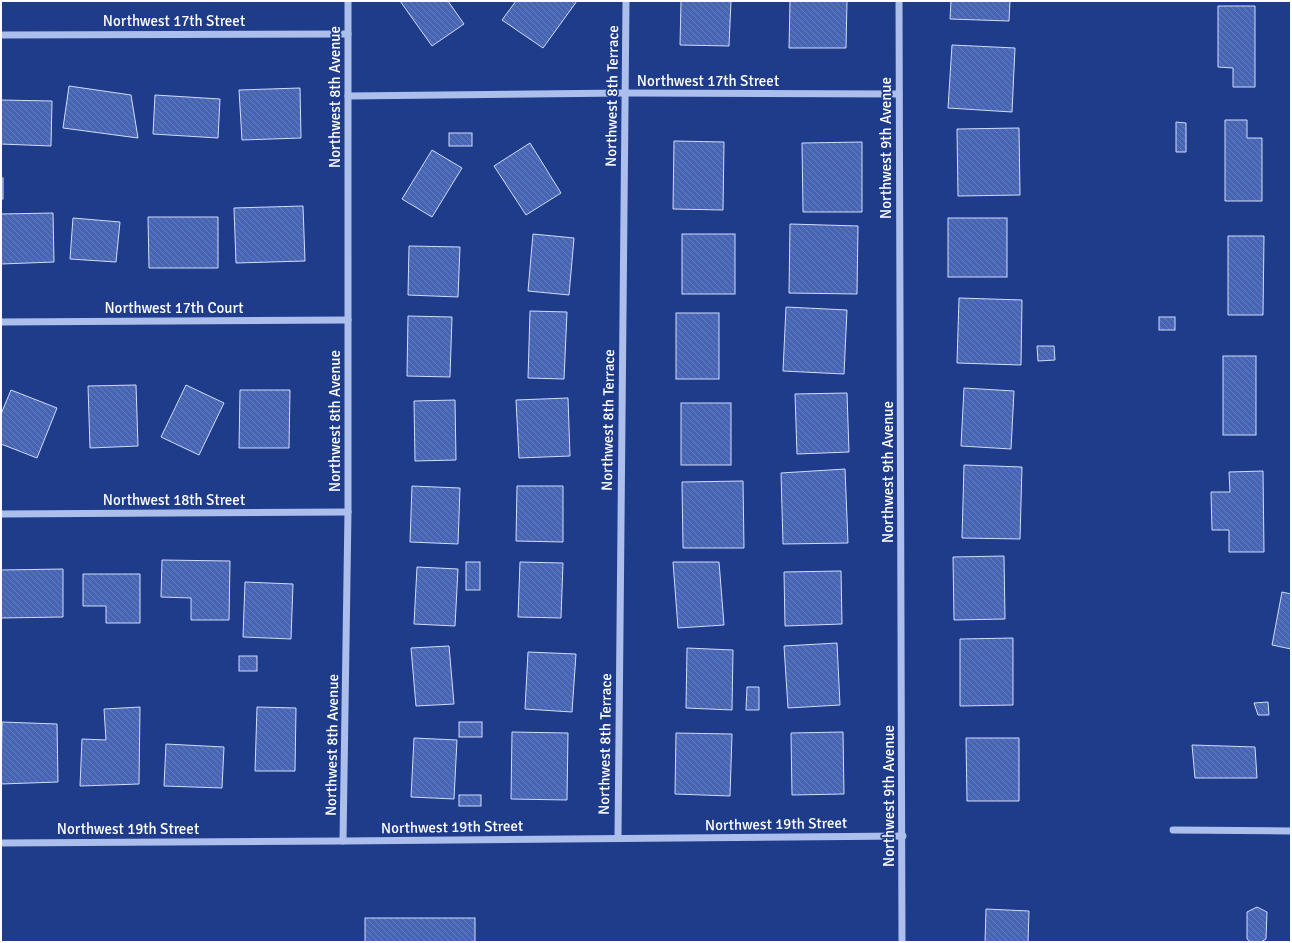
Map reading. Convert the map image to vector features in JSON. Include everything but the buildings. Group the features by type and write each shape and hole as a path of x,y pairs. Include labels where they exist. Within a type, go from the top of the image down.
{"street":[{"name":"Northwest 8th Avenue","path":"343,841 348,512 348,1"},
{"name":"Northwest 8th Terrace","path":"618,838 626,1"},
{"name":"Northwest 9th Avenue","path":"899,1 903,836 902,942"},
{"name":"Northwest 17th Street","path":"1,35 348,34"},
{"name":"Northwest 17th Street","path":"348,96 625,93 899,94"},
{"name":"Northwest 17th Court","path":"1,322 348,320"},
{"name":"Northwest 18th Street","path":"1,514 348,512"},
{"path":"1173,830 1291,831"},
{"name":"Northwest 19th Street","path":"1,843 903,836"}]}
